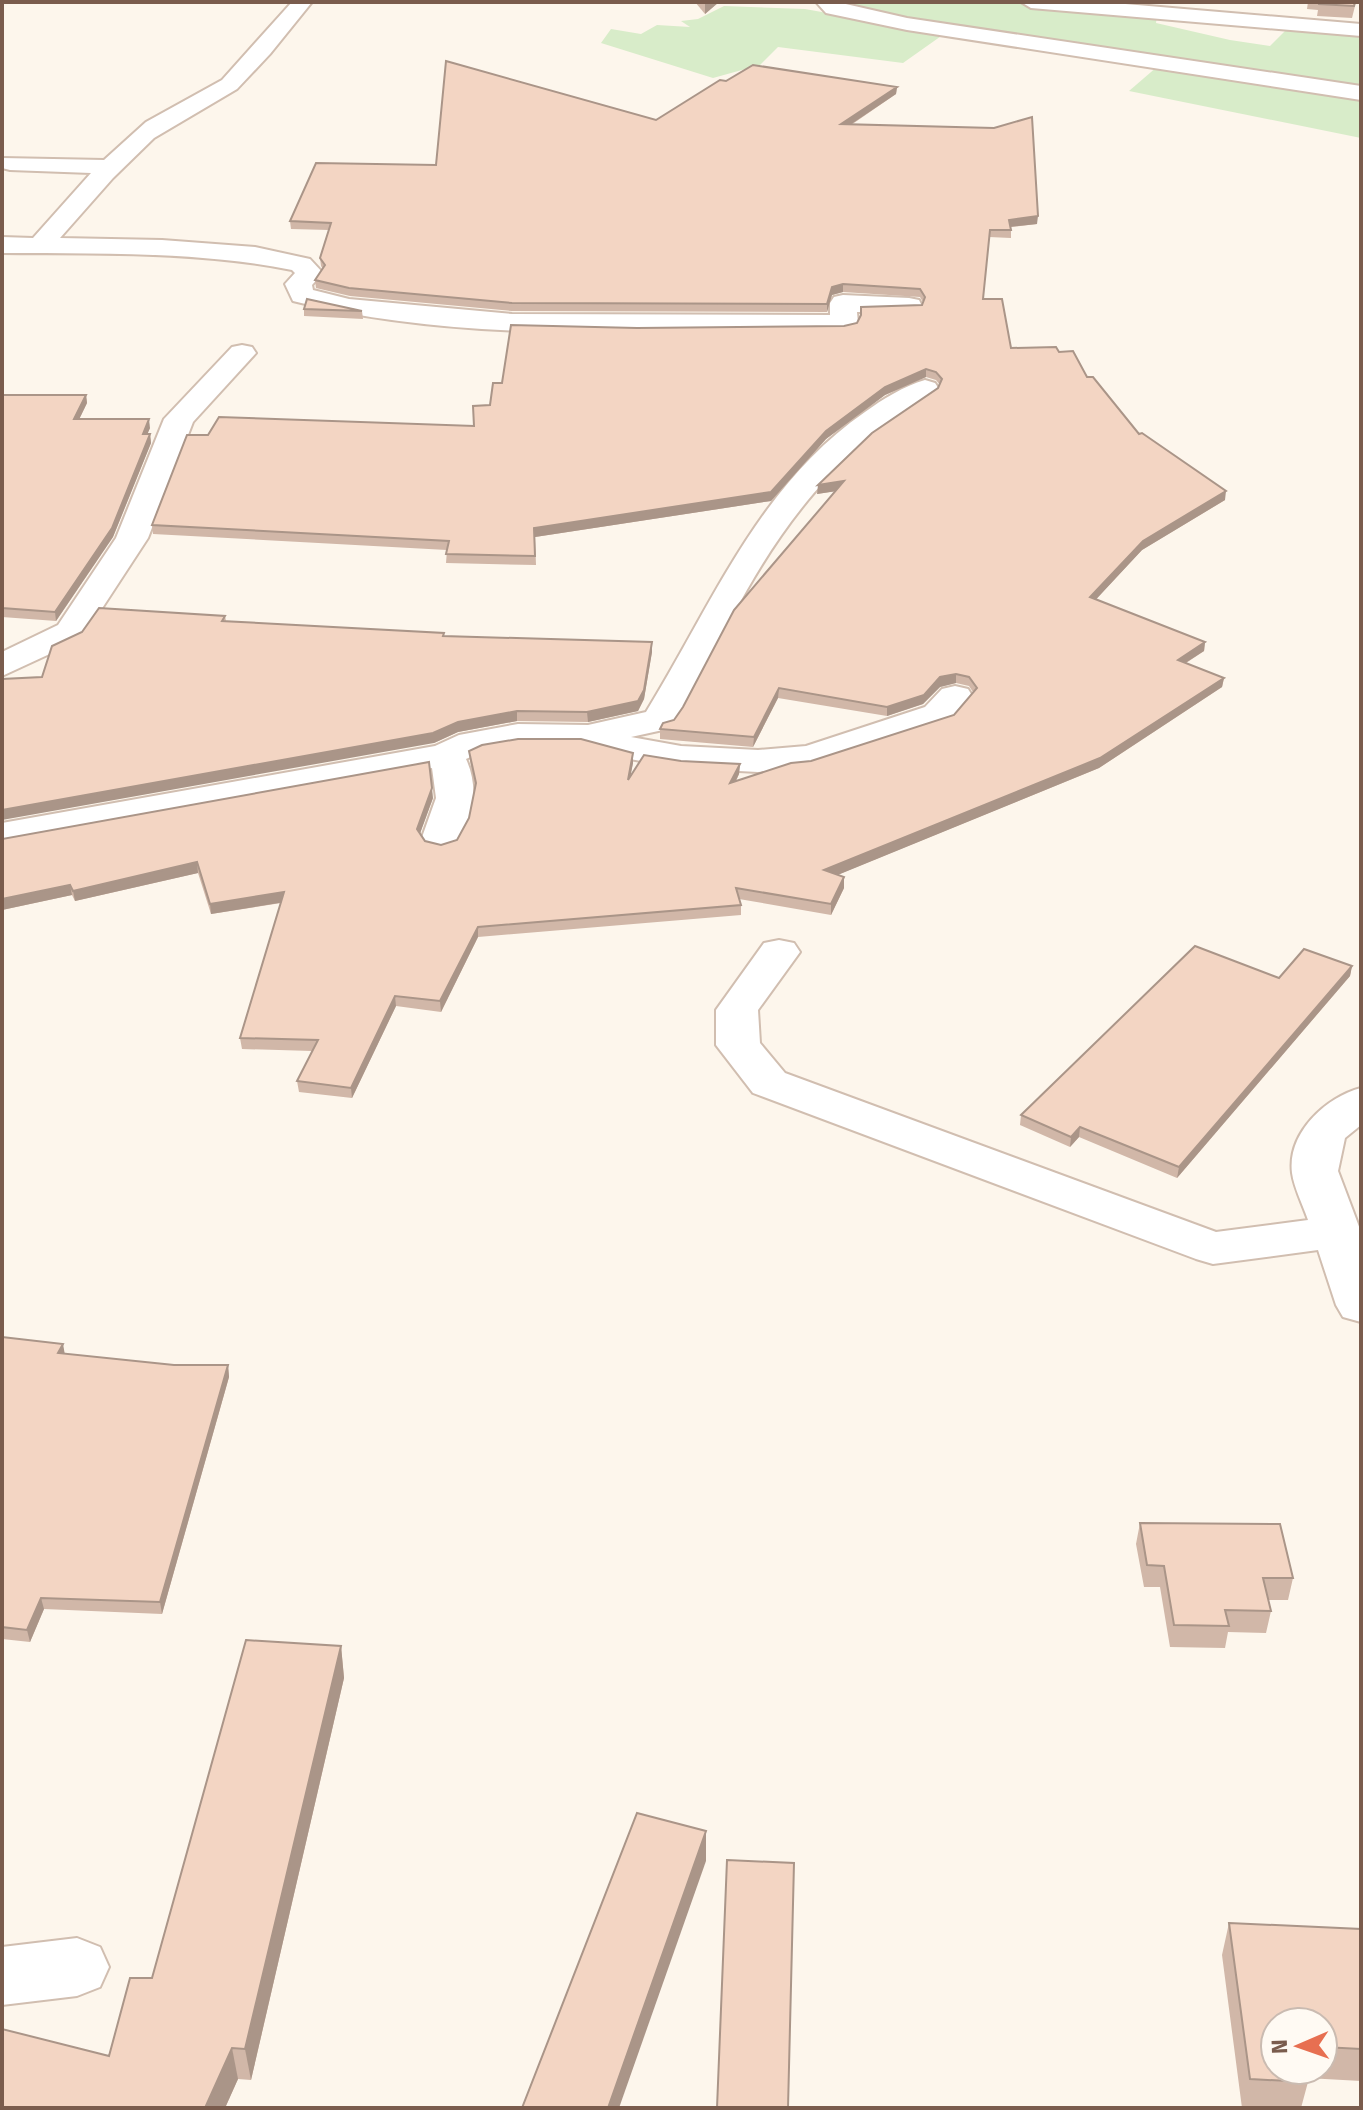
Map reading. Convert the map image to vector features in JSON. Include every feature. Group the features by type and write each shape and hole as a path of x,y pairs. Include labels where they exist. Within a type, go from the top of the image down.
{"street":[{"path":"41,244 110,167 170,115 197,105 223,90 302,2"},
{"path":"826,2 833,9 907,24 1361,93"},
{"path":"1031,2 1361,30"},
{"path":"10,163 110,167"},
{"path":"2,245 41,244 255,255 301,264 310,273 298,284 302,295 326,302 349,307 512,322 844,323 843,303 909,306"},
{"path":"2,665 70,632 132,538 179,419 242,353"},
{"path":"2,835 445,755 472,743 518,735 584,735 639,727 659,720 724,600 784,509 826,455 863,423 896,402 925,389"},
{"path":"584,735 624,747 681,757 758,761 810,757 938,715 955,697"},
{"path":"441,840 454,812 457,775 445,755"},
{"path":"779,952 737,1010 738,1045 769,1083 1213,1248 1337,1232"},
{"path":"1361,1102 1323,1132 1315,1171 1361,1305"},
{"path":"2,1976 77,1967"}],"green space":[{"path":"841,2 998,2 1157,16 1156,23 1270,46 1288,28 1361,35 1361,88 927,24 841,6"},
{"path":"724,6 805,9 944,34 903,63 778,47 760,65 713,78 601,43 611,29 641,34 657,25 690,27 681,21 698,19"},
{"path":"1158,66 1361,96 1361,138 1129,91"}],"building":[{"path":"1319,2 1355,2 1354,6"},
{"path":"446,61 656,120 720,80 726,81 753,65 897,87 841,124 994,128 1032,117 1038,216 1009,220 1011,230 990,230 983,299 1002,299 1011,348 1056,347 1059,352 1073,351 1087,377 1093,377 1139,434 1142,433 1226,491 1143,541 1090,597 1205,642 1178,660 1224,678 1100,758 824,870 844,877 831,904 736,888 741,905 478,927 440,1001 395,996 351,1088 297,1081 318,1040 240,1038 284,892 210,904 197,862 73,891 70,885 2,899 2,839 429,762 432,788 417,829 425,841 441,845 457,840 469,818 476,783 469,751 482,745 518,739 581,739 633,753 628,780 644,755 681,761 740,764 730,783 791,763 811,761 954,715 977,688 969,677 956,674 940,677 924,695 887,707 779,688 754,737 660,729 663,723 674,720 683,707 734,610 844,481 818,485 872,433 938,388 942,379 936,372 926,369 885,387 826,431 771,492 534,528 535,556 446,554 449,541 152,525 187,435 208,435 219,417 474,426 473,406 490,405 493,383 502,383 511,325 637,328 844,326 857,323 861,307 922,305 925,297 920,289 843,284 832,287 827,304 512,303 349,288 315,280 325,265 320,258 331,223 290,221 316,163 436,165"},
{"path":"307,299 362,311 304,309"},
{"path":"2,395 86,395 74,419 149,419 143,434 150,434 112,528 55,612 2,608"},
{"path":"99,608 225,616 222,621 444,633 443,636 652,642 644,690 638,701 587,712 517,711 458,722 433,733 2,810 2,679 42,677 52,646 82,632"},
{"path":"1195,946 1279,978 1304,949 1352,966 1179,1167 1080,1127 1071,1137 1021,1115"},
{"path":"2,1337 63,1344 58,1353 174,1365 228,1365 160,1602 41,1598 27,1630 2,1627"},
{"path":"1140,1523 1280,1524 1293,1578 1263,1578 1271,1611 1225,1610 1229,1626 1174,1625 1164,1566 1147,1565"},
{"path":"246,1640 341,1646 245,2049 232,2048 205,2108 2,2108 2,2029 109,2056 130,1978 152,1978"},
{"path":"637,1813 706,1831 608,2108 522,2108"},
{"path":"727,1860 794,1863 788,2108 717,2108"},
{"path":"1229,1923 1361,1929 1361,2049 1339,2048 1339,2006 1259,2006 1259,2079 1250,2079"}]}
